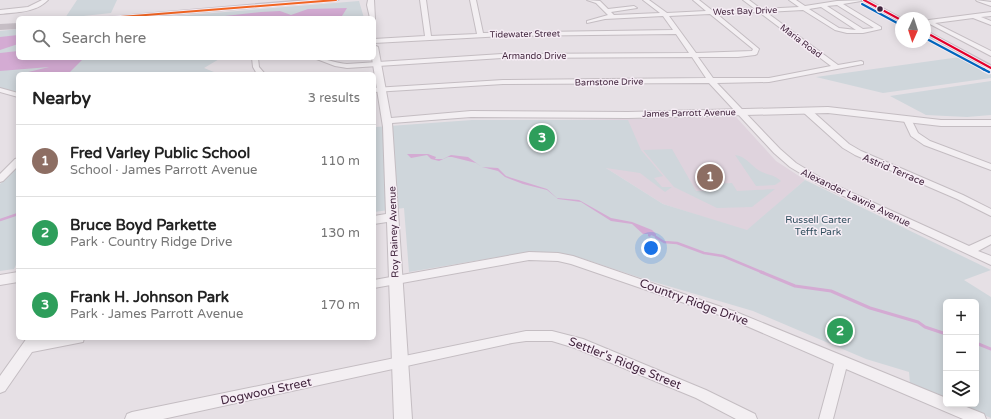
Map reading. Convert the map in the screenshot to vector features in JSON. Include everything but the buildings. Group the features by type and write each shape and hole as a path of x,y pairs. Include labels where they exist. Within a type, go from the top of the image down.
{"main road":[{"path":"131,16 319,0 336,0"},
{"path":"864,0 895,17"},
{"path":"0,27 16,26"},
{"path":"931,35 991,68"}],"street":[{"path":"0,12 37,7 45,0"},
{"path":"423,0 428,38"},
{"path":"473,0 480,35"},
{"path":"590,0 598,2 613,17"},
{"name":"Alexander Lawrie Avenue","path":"646,0 665,14 692,55 711,80 777,151 808,174 991,261"},
{"path":"692,55 754,53 756,49 696,0"},
{"name":"Maria Road","path":"746,0 836,67"},
{"path":"792,0 837,29 845,31 862,31 879,28 835,1"},
{"name":"West Bay Drive","path":"589,22 602,18 613,17 804,7 844,0"},
{"name":"West Bay Drive","path":"835,1 864,0"},
{"path":"980,0 991,4"},
{"path":"369,2 372,16"},
{"path":"628,4 642,16"},
{"path":"823,4 862,31"},
{"path":"608,11 634,8"},
{"path":"991,14 930,22 991,54"},
{"path":"973,16 991,23"},
{"name":"Tidewater Street","path":"376,41 480,35 676,32"},
{"name":"Armando Drive","path":"320,60 342,66 502,56 692,55"},
{"name":"Roy Rainey Avenue","path":"376,57 378,90 387,121 389,136 402,419"},
{"path":"255,60 256,67 260,72"},
{"name":"Barnstone Drive","path":"378,90 503,82 769,80 861,63"},
{"path":"0,90 16,94"},
{"name":"Astrid Terrace","path":"807,111 846,146 858,153 960,197 991,213"},
{"name":"James Parrott Avenue","path":"387,121 471,114 628,115 846,111 949,124 991,123"},
{"path":"907,119 914,134 927,142 991,167"},
{"path":"0,179 16,163"},
{"path":"376,220 392,217"},
{"path":"968,250 991,240"},
{"name":"Country Ridge Drive","path":"376,284 529,256 558,257 574,260 707,306 979,419"},
{"path":"0,280 16,277"},
{"name":"Settler's Ridge Street","path":"400,362 526,336 552,336 578,344 701,394 750,419"},
{"path":"0,387 31,343 59,340"},
{"path":"826,419 842,361"},
{"name":"Dogwood Street","path":"132,419 400,362"}],"shaded area":[{"path":"347,8 342,16 225,16 280,11 291,15 308,9"},
{"path":"16,35 16,45 0,50 0,37"},
{"path":"16,51 16,60 82,60 70,72 28,72 49,67 0,71 0,53"},
{"path":"736,117 776,161 805,180 747,231 663,204 606,168 570,163 561,120"},
{"path":"407,154 428,154 436,157 435,159 443,159 451,155 468,157 482,167 476,163 452,157 439,161 431,159 427,155 411,158"},
{"path":"482,167 498,168 506,176 547,189 557,198 579,200 611,218 632,222 652,230 656,234 656,237 651,235 650,237 648,234 643,234 632,224 611,221 581,202 558,199 547,190 523,184 505,177 498,171"}],"green space":[{"path":"77,0 117,0 111,13 66,16"},
{"path":"359,1 363,16 176,16"},
{"path":"16,29 16,60 218,60 204,68 214,72 16,72 16,92 0,88 0,31"},
{"path":"960,57 991,74 991,78 883,93 816,77"},
{"path":"991,81 991,115 967,117 926,115 890,96"},
{"name":"Russell Carter Tefft Park","path":"472,120 628,120 641,150 663,176 654,178 662,187 672,187 665,192 640,173 606,168 663,204 747,230 805,180 991,270 964,280 991,297 991,418 964,407 979,407 979,299 943,299 943,398 910,384 909,372 866,359 753,311 644,279 578,257 558,253 528,252 409,272 404,208 376,212 376,127"},
{"path":"672,149 696,191 712,191 708,184 732,183 737,191 775,189 752,207 717,208 674,187 643,150"},
{"path":"735,155 742,157 760,171 776,177 781,181 775,185 756,186"},
{"path":"16,168 16,265 14,269 0,271 0,184"}],"waterway":[{"path":"0,220 16,215"},
{"path":"656,237 664,242 677,243 704,253 723,256 764,273"},
{"path":"761,272 795,286 831,291 870,308 918,322 925,327 943,333"},
{"path":"979,344 991,349"}],"transit line":[{"path":"133,16 336,0"},
{"path":"864,0 895,17"},
{"path":"862,4 895,22"},
{"path":"931,35 991,68"},
{"path":"931,41 989,72"}],"place":[{"name":"Frank H. Johnson Park","path":"542,138"},
{"name":"Fred Varley Public School","path":"710,177"},
{"name":"Bruce Boyd Parkette","path":"840,331"}]}
